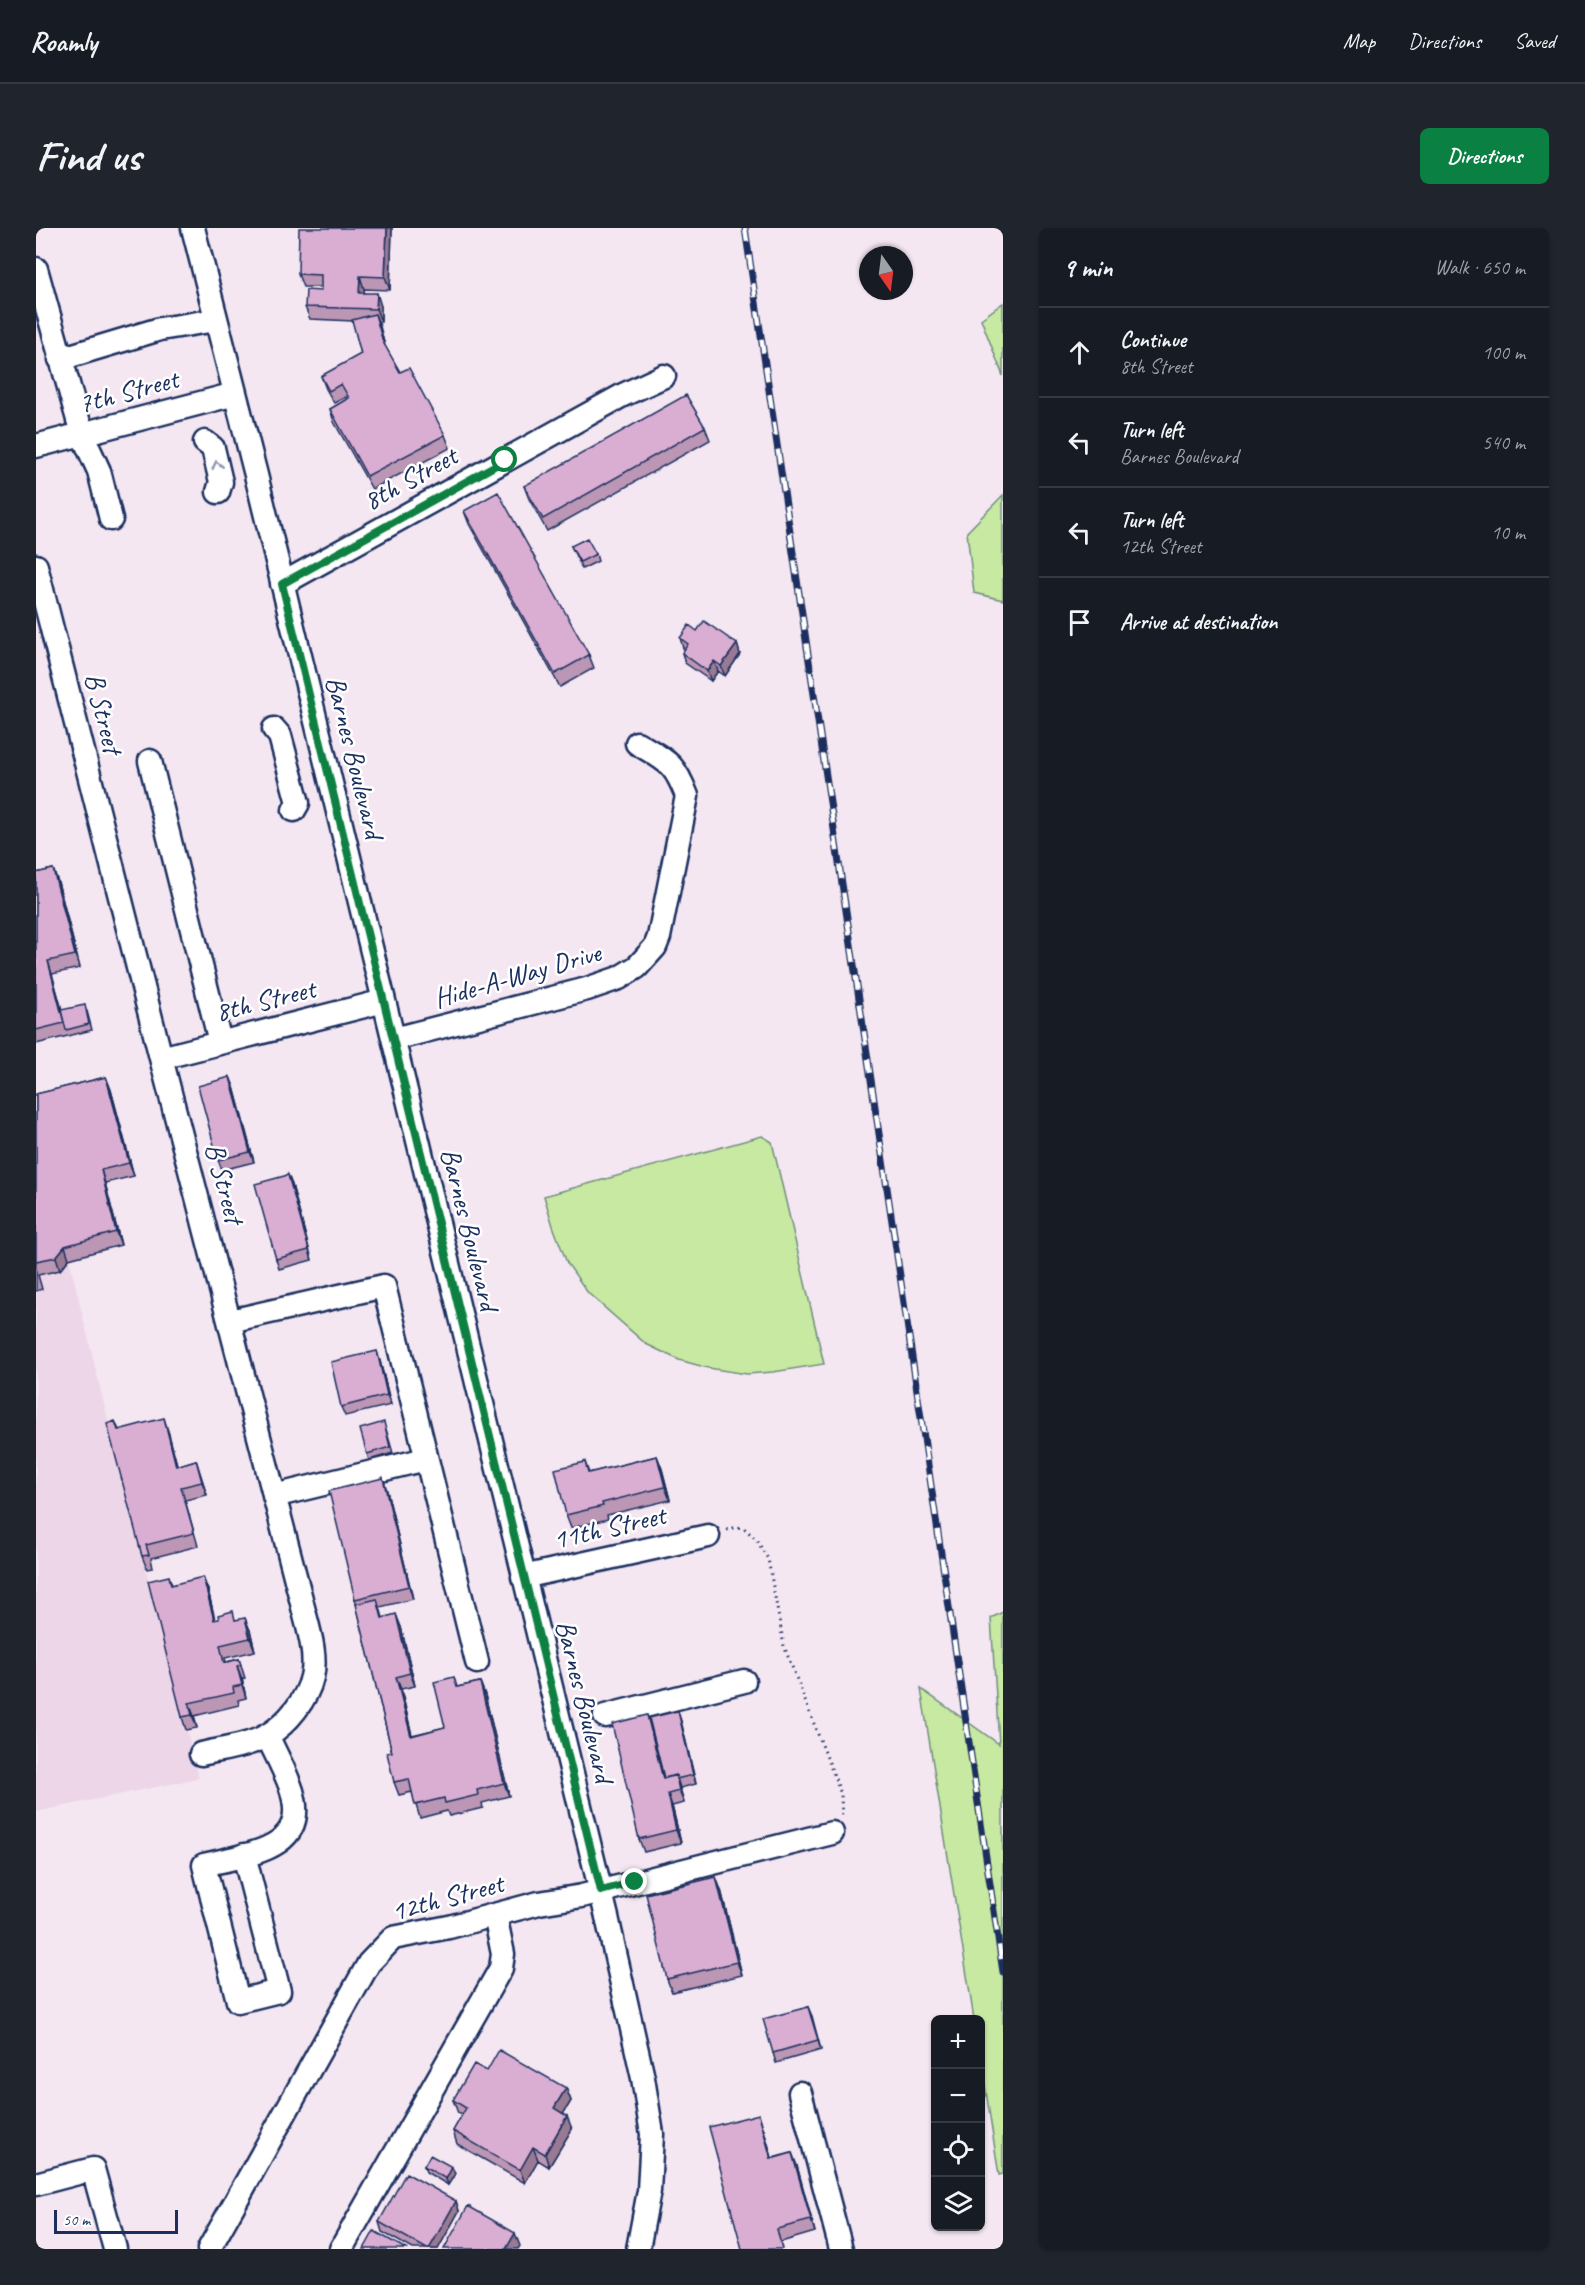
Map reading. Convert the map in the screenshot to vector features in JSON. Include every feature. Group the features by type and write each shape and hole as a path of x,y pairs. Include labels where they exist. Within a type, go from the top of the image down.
{"street":[{"name":"Barnes Boulevard","path":"193,228 394,1040 601,1891 643,2078 652,2134 649,2191 638,2249"},
{"path":"36,269 82,434 99,471 111,519"},
{"path":"60,358 160,329 216,320"},
{"name":"8th Street","path":"282,584 623,395 664,376"},
{"name":"7th Street","path":"36,446 235,394"},
{"path":"205,442 213,448 221,482 218,492"},
{"name":"B Street","path":"36,566 160,1058 230,1321 313,1655 312,1676 296,1710 267,1735 201,1754"},
{"path":"274,729 280,736 296,796 297,803 294,810"},
{"name":"Hide-A-Way Drive","path":"394,1040 587,989 619,978 637,967 649,955 655,947 663,922 687,796 671,763 637,743"},
{"path":"150,761 220,1042"},
{"name":"8th Street","path":"160,1058 384,1001"},
{"path":"230,1321 384,1286 477,1662"},
{"path":"274,1496 426,1459"},
{"name":"11th Street","path":"523,1576 708,1536"},
{"path":"605,1716 744,1681"},
{"path":"244,1855 279,1991 238,2001 204,1865 266,1849 284,1839 293,1825 295,1809 292,1791 267,1735"},
{"name":"12th Street","path":"210,2249 369,1963 393,1938 539,1903 601,1891 832,1833"},
{"path":"341,2249 501,1968 503,1954 495,1915"},
{"path":"800,2093 841,2249"},
{"path":"36,2184 93,2169 115,2249"}],"path":[{"path":"708,1536 736,1527 744,1528 756,1539 768,1559 784,1646 841,1794 842,1821 832,1833"}],"shaded area":[{"path":"69,1259 199,1778 36,1812 36,1291 42,1289 38,1275 60,1270"}],"green space":[{"path":"1003,303 1003,376 981,319"},
{"path":"1003,495 1003,600 974,593 967,532"},
{"path":"762,1136 772,1142 824,1364 747,1374 708,1368 679,1360 646,1344 588,1293 567,1263 544,1196"},
{"path":"1003,1612 1003,2174 999,2175 985,2085 985,2015 973,2015 921,1689 999,1744 991,1618"}],"building":[{"path":"299,228 387,228 385,277 360,276 359,293 377,293 376,309 305,307 306,290 321,291 321,275 298,274"},
{"path":"375,314 383,342 400,372 409,368 445,435 367,476 330,409 349,398 341,384 329,391 321,376 361,354 352,320"},
{"path":"686,395 705,427 543,519 524,486"},
{"path":"498,492 589,655 555,674 464,511"},
{"path":"587,538 596,554 580,562 571,546"},
{"path":"704,621 737,644 721,666 714,661 707,671 682,653 688,644 680,638 689,625 697,631"},
{"path":"53,869 75,955 48,961 64,1023 36,1030 36,873"},
{"path":"85,1005 89,1024 66,1030 61,1010"},
{"path":"106,1077 129,1163 101,1170 116,1232 65,1246 56,1257 36,1261 36,1094"},
{"path":"230,1077 250,1152 218,1160 198,1086"},
{"path":"288,1175 309,1250 276,1259 255,1184"},
{"path":"377,1351 387,1395 341,1407 331,1362"},
{"path":"164,1418 176,1466 196,1460 202,1482 181,1487 194,1533 146,1545 149,1555 142,1556 107,1424 115,1421 118,1430"},
{"path":"384,1422 390,1447 367,1454 360,1429"},
{"path":"657,1456 665,1487 566,1515 555,1469 585,1462 588,1473"},
{"path":"383,1478 409,1586 355,1599 329,1491"},
{"path":"169,1576 171,1585 203,1577 214,1620 219,1619 218,1615 233,1611 235,1620 245,1618 250,1638 220,1645 224,1663 239,1659 241,1665 237,1666 242,1685 233,1687 234,1693 189,1703 192,1715 182,1717 148,1581"},
{"path":"377,1599 382,1618 396,1614 410,1673 396,1677 411,1736 445,1727 434,1682 454,1677 457,1687 480,1682 504,1783 477,1790 478,1795 445,1803 444,1798 415,1805 409,1779 394,1782 387,1753 392,1752 356,1604"},
{"path":"678,1711 693,1775 676,1779 676,1775 664,1778 649,1718"},
{"path":"647,1715 663,1779 676,1775 679,1791 668,1794 676,1830 639,1839 612,1724"},
{"path":"716,1877 737,1962 667,1979 646,1894"},
{"path":"808,2007 818,2040 773,2053 763,2019"},
{"path":"499,2050 566,2088 554,2108 567,2116 545,2154 533,2147 520,2170 453,2131 466,2108 453,2100 474,2064 487,2071"},
{"path":"759,2114 771,2159 792,2153 811,2220 777,2229 782,2249 742,2249 709,2127"},
{"path":"430,2155 452,2167 446,2179 424,2166"},
{"path":"406,2173 456,2201 429,2249 379,2222"},
{"path":"468,2206 515,2233 506,2249 444,2249"},
{"path":"374,2231 406,2249 364,2249"}],"railway":[{"path":"745,228 1003,1972"}],"route":[{"path":"505,460 282,584 601,1891 635,1882"}]}
